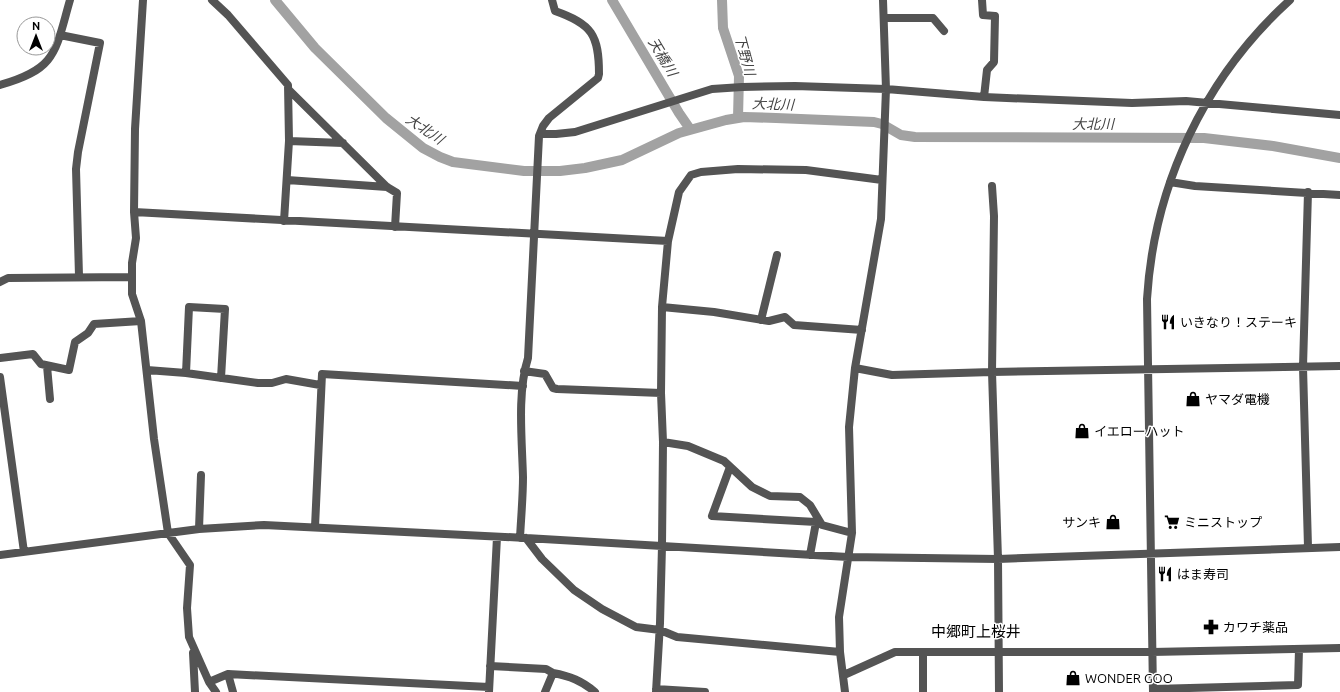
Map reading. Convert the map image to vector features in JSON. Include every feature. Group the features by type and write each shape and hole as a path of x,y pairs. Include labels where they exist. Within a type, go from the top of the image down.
{"street":[{"path":"0,85 26,77 43,66 53,54 70,0"},
{"path":"143,0 135,129 134,212 136,238 132,277 132,294 141,321 154,439 168,533 190,565 187,625 193,647 209,682 216,692"},
{"path":"212,0 228,15 283,78 289,90 387,187 397,193 395,227"},
{"path":"552,0 555,11 575,18 590,29 595,39 599,74 594,81 549,118 540,135 528,358 524,372 523,386 521,462 523,476 523,538 574,590 602,609 636,627 660,630 677,637 729,643 792,646 840,652"},
{"path":"845,692 840,652 839,616 852,533 849,427 855,368 881,220 886,91 883,0"},
{"path":"982,0 982,15 995,16 994,62 986,70 984,97"},
{"path":"1287,1 1249,42 1205,104 1189,134 1170,181 1155,237 1148,281 1147,371 1153,690 1240,689 1298,685 1299,649"},
{"path":"884,18 933,18 944,31"},
{"path":"60,35 100,43 78,152 76,169 79,276"},
{"path":"540,135 575,132 712,90 738,87 886,91 984,97 1132,103 1205,104 1340,115"},
{"path":"284,221 289,141 289,90"},
{"path":"289,141 343,143"},
{"path":"705,692 656,690 660,630 662,546 662,307 668,241 679,192 691,175 701,172 738,169 806,170 882,177"},
{"path":"287,180 387,187"},
{"path":"1170,181 1195,186 1340,195"},
{"path":"992,186 994,216 992,372 998,559 999,692"},
{"path":"1308,192 1303,367 1308,547"},
{"path":"134,212 668,241"},
{"path":"760,320 777,255"},
{"path":"0,282 8,278 79,276 132,277"},
{"path":"662,307 714,312 769,321 785,318 794,324 862,330"},
{"path":"186,372 189,308 225,309 222,378"},
{"path":"0,358 33,354 41,364 69,370 75,342 88,333 94,324 141,321"},
{"path":"47,366 50,399"},
{"path":"855,368 892,376 992,372 1147,371 1340,366"},
{"path":"147,370 186,372 222,378 272,383 286,379 320,385"},
{"path":"524,372 545,374 553,388 557,389 661,393"},
{"path":"315,528 320,385 322,374 523,386"},
{"path":"0,377 24,552"},
{"path":"663,442 688,446 724,461 752,487 770,496 800,497 810,505 817,519 822,525 852,533"},
{"path":"730,467 712,516 817,519"},
{"path":"198,529 201,475"},
{"path":"810,555 817,519"},
{"path":"0,555 198,529 264,525 848,557 998,559 1151,552 1340,547"},
{"path":"209,682 228,674 489,689 497,537"},
{"path":"193,647 195,692"},
{"path":"844,675 895,652 1152,652 1340,648"},
{"path":"923,652 923,692"},
{"path":"490,666 546,670 571,676 586,684 595,692"},
{"path":"545,692 554,673"},
{"path":"228,674 233,692"}],"waterway":[{"name":"大北川","path":"275,0 315,48 386,118 423,148 453,162 524,171 560,171 585,168 622,160 679,133 726,120 744,117 874,122 882,124 901,135 915,137 1204,138 1273,146 1340,158"},
{"name":"天橋川","path":"612,0 690,129"},
{"name":"下野川","path":"722,0 723,28 739,76 738,118"}],"place":[{"name":"いきなり！ステーキ","path":"1168,322"},
{"name":"ヤマダ電機","path":"1193,399"},
{"name":"イエローハット","path":"1082,431"},
{"name":"サンキ","path":"1113,522"},
{"name":"ミニストップ","path":"1172,522"},
{"name":"はま寿司","path":"1165,574"},
{"name":"カワチ薬品","path":"1211,627"},
{"name":"WONDER GOO","path":"1073,678"}],"district":[{"name":"中郷町上桜井","path":"976,631"}]}
